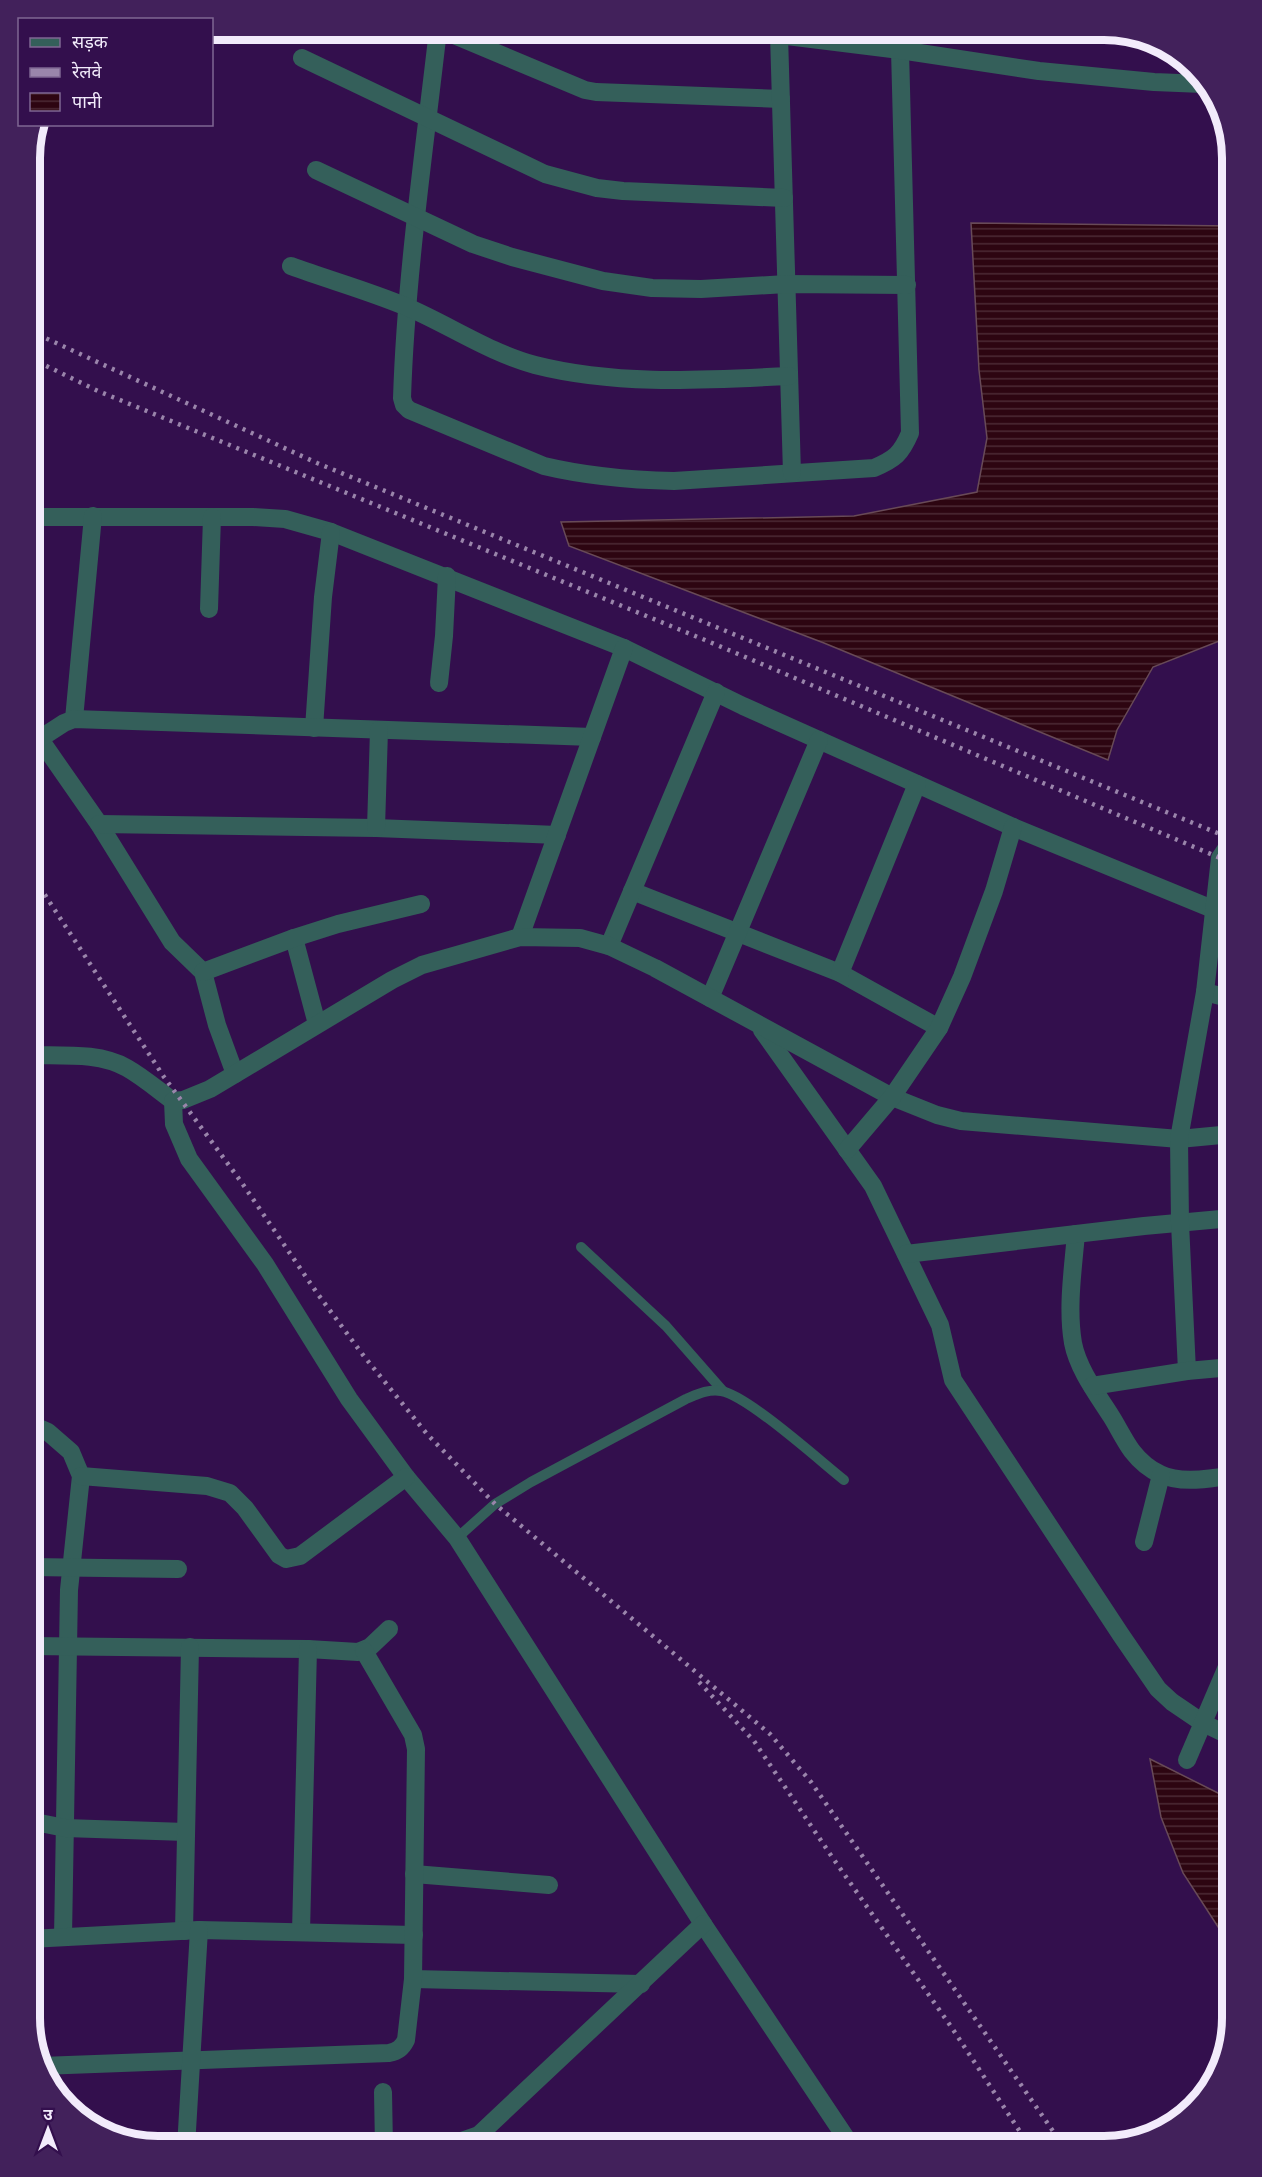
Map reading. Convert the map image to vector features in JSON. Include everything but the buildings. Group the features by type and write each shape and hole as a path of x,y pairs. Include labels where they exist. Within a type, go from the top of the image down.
{"street":[{"path":"438,41 426,118 407,307 402,398 404,405 409,410 544,466 564,471 646,481 874,468 892,460 903,450 910,433 900,50"},
{"path":"467,41 585,90 781,99"},
{"path":"780,41 792,473"},
{"path":"828,41 1039,71 1194,84"},
{"path":"302,58 545,174 597,188 623,191 784,198"},
{"path":"316,170 473,244 603,281 652,288 691,289 786,284 907,285"},
{"path":"291,266 407,307 513,357 573,374 667,381 789,376"},
{"path":"74,719 93,516"},
{"path":"41,517 285,519 331,532 624,648 819,740 1013,827 1222,913"},
{"path":"209,609 212,517"},
{"path":"314,728 323,597 331,532"},
{"path":"439,683 447,576"},
{"path":"520,936 624,648"},
{"path":"609,946 716,692"},
{"path":"41,733 74,719 592,737"},
{"path":"376,828 379,730"},
{"path":"710,998 819,740"},
{"path":"41,746 99,824 172,942 203,972 217,1025 235,1074"},
{"path":"840,973 918,784"},
{"path":"99,824 376,828 557,834"},
{"path":"847,1150 892,1097 939,1028 962,977 994,891 1013,827"},
{"path":"1187,1371 1180,1222 1179,1138 1205,992 1222,856"},
{"path":"632,891 736,934 840,973 939,1028"},
{"path":"203,972 338,924 421,904"},
{"path":"41,1055 112,1061 128,1068 173,1101 183,1100 210,1089 317,1024 422,965 520,936 580,938 609,946 892,1097 937,1115 961,1122 1179,1138 1222,1135"},
{"path":"294,938 317,1024"},
{"path":"1205,992 1222,996"},
{"path":"759,1025 873,1186 940,1324 953,1380 1158,1689 1172,1702 1203,1723 1222,1732"},
{"path":"173,1101 174,1124 189,1159 265,1264 349,1399 406,1477 457,1538 703,1924 845,2136"},
{"path":"906,1254 1222,1219"},
{"path":"1076,1234 1071,1297 1072,1329 1077,1356 1092,1386 1133,1451 1146,1466 1161,1475 1182,1479 1222,1476"},
{"path":"1092,1386 1222,1368"},
{"path":"40,1429 48,1432 71,1452 81,1476 69,1590 63,1937"},
{"path":"1144,1542 1161,1475"},
{"path":"81,1476 207,1486 230,1493 245,1508 279,1555 286,1559 300,1556 406,1477"},
{"path":"40,1567 178,1569"},
{"path":"40,1646 364,1651 389,1629"},
{"path":"187,2136 191,2059 192,1931 186,1832 190,1647"},
{"path":"301,1932 308,1649"},
{"path":"50,2066 397,2052 406,2040 413,1979 416,1749 412,1735 364,1651"},
{"path":"1187,1760 1222,1678"},
{"path":"40,1823 65,1828 186,1832"},
{"path":"414,1874 549,1885"},
{"path":"477,2136 703,1924"},
{"path":"40,1938 192,1931 414,1935"},
{"path":"413,1979 641,1984"},
{"path":"383,2092 384,2136"}],"lane":[{"path":"581,1247 666,1326 723,1391"},
{"path":"457,1538 495,1504 531,1482 686,1399 708,1390 723,1391 744,1401 844,1480"}],"water":[{"path":"971,223 1222,226 1222,640 1153,667 1117,730 1108,760 824,643 569,546 561,522 854,516 977,492 987,438 979,370"},
{"path":"1150,1759 1222,1795 1222,1933 1183,1873 1161,1817"}],"railway":[{"path":"41,336 317,463 1222,835"},
{"path":"41,363 98,391 705,640 1222,859"},
{"path":"41,888 164,1077 242,1183 317,1293 363,1355 427,1434 495,1504 770,1734 811,1782 1056,2136"},
{"path":"699,1682 754,1741 952,2028 1023,2136"}]}
